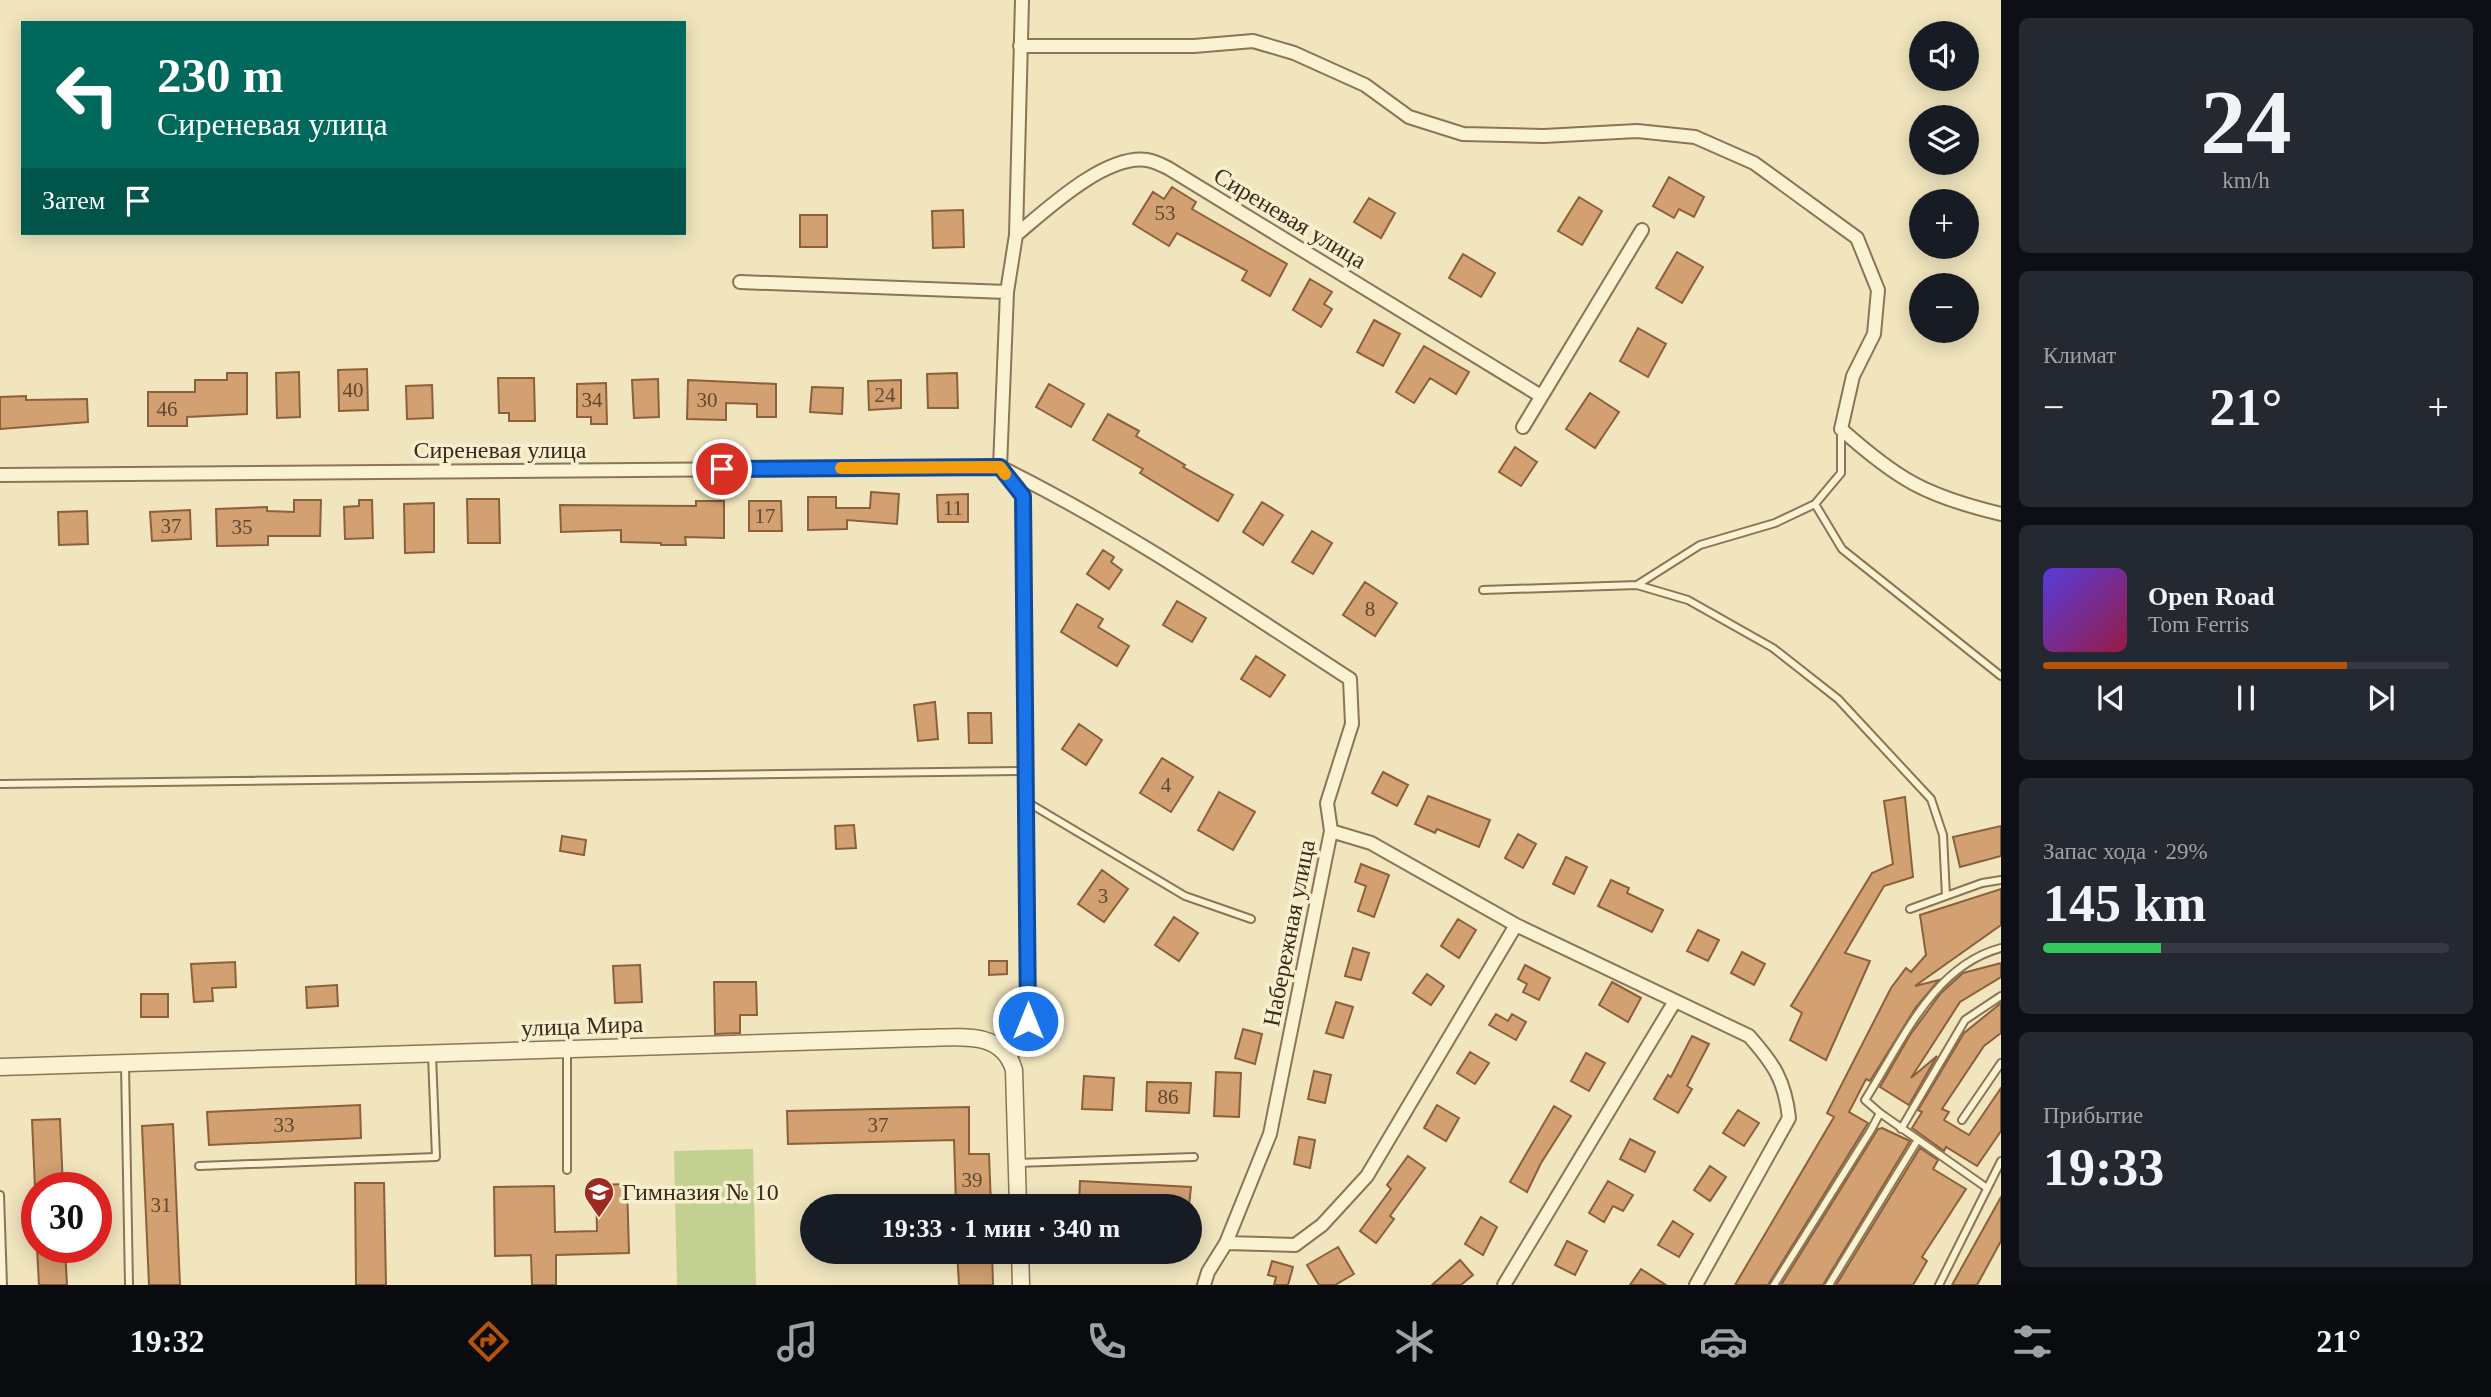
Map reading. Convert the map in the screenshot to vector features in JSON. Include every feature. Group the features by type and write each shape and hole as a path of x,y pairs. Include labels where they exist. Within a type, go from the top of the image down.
{"street":[{"path":"1017,1194 1016,1100 1010,1057 1028,1021 1023,496 1000,467 1007,292 1016,235 1023,0"},
{"path":"1020,46 1194,46 1253,41 1294,53 1365,85 1409,117 1463,134 1544,136 1637,131 1695,137 1754,163 1857,238 1878,290 1874,334 1853,376 1841,429 1885,468 1921,489 1957,503 2001,514"},
{"name":"Сиреневая улица","path":"1016,235 1084,182 1126,163 1146,160 1168,168 1541,396"},
{"path":"1523,427 1642,230"},
{"path":"740,282 1007,292"},
{"name":"Сиреневая улица","path":"0,475 1000,467 1038,485 1179,569 1350,679 1352,724 1327,803 1331,831"},
{"name":"Набережная улица","path":"1204,1285 1208,1272 1226,1243 1270,1134 1331,831 1371,843 1516,925 1749,1036 1767,1056 1786,1088 1789,1118 1696,1285"},
{"path":"1226,1243 1295,1245 1322,1225 1367,1176 1516,925"},
{"path":"1504,1285 1675,1001"},
{"name":"улица Мира","path":"0,1067 978,1039 1000,1045 1010,1057"},
{"path":"1020,1264 1021,1285"}],"lane":[{"path":"1637,584 1700,545 1775,523 1815,504 1841,473 1841,429"},
{"path":"1815,504 1842,549 2001,676"},
{"path":"1483,590 1637,584 1688,600 1773,648 1838,699 1931,799 1943,835 1947,896"},
{"path":"0,784 1025,771"},
{"path":"1027,802 1185,896 1251,919"},
{"path":"1910,909 2001,880"},
{"path":"1987,1188 1917,1141 1865,1100 1932,994 1954,970 1982,953 2001,947"},
{"path":"1901,1129 1965,1020 2001,996"},
{"path":"567,1049 567,1170"},
{"path":"199,1166 436,1157 432,1053"},
{"path":"125,1063 129,1285"},
{"path":"1962,1120 2001,1063"},
{"path":"1774,1285 1880,1113"},
{"path":"1829,1285 1917,1141"},
{"path":"1016,1163 1194,1157"},
{"path":"1939,1285 2001,1161"},
{"path":"0,1195 3,1285"}],"green space":[{"path":"753,1149 756,1285 677,1285 674,1151"}],"building":[{"path":"1669,177 1704,197 1694,217 1679,209 1674,218 1653,206"},
{"path":"1172,187 1196,202 1192,209 1287,264 1270,296 1242,280 1247,271 1177,233 1169,246 1133,224 1153,192 1164,199"},
{"path":"1579,197 1602,211 1582,245 1558,231"},
{"path":"1369,198 1395,213 1381,238 1354,222"},
{"path":"963,210 964,247 933,248 932,211"},
{"path":"800,215 827,215 827,247 800,247"},
{"path":"1677,252 1703,267 1682,303 1656,288"},
{"path":"1463,254 1495,273 1481,297 1449,278"},
{"path":"1310,279 1332,292 1324,304 1332,309 1321,327 1293,310"},
{"path":"1374,320 1400,334 1383,366 1357,352"},
{"path":"1638,328 1666,344 1648,377 1620,361"},
{"path":"1424,346 1469,372 1456,394 1430,378 1414,403 1396,392"},
{"path":"367,369 368,410 339,411 338,370"},
{"path":"299,372 300,417 277,418 276,373"},
{"path":"227,373 247,373 247,414 187,417 187,426 148,426 148,392 195,392 195,380 227,380"},
{"path":"957,373 958,408 928,408 927,374"},
{"path":"498,378 534,378 535,421 509,421 509,413 499,413"},
{"path":"658,379 659,417 634,418 632,380"},
{"path":"688,380 776,384 776,417 757,417 757,404 726,403 726,420 687,419"},
{"path":"901,380 901,408 869,410 868,381"},
{"path":"606,383 607,424 591,424 591,417 577,417 577,384"},
{"path":"1049,384 1084,404 1071,427 1036,407"},
{"path":"432,385 433,418 407,419 406,386"},
{"path":"812,387 843,388 842,414 810,412"},
{"path":"1590,393 1619,412 1595,448 1566,429"},
{"path":"26,396 26,400 87,399 88,422 0,429 0,397"},
{"path":"1108,414 1139,431 1136,436 1185,465 1183,467 1233,495 1218,521 1140,473 1143,469 1093,440"},
{"path":"1515,447 1537,462 1521,486 1499,472"},
{"path":"871,492 899,494 897,524 847,520 847,529 808,530 808,497 836,497 836,508 870,508"},
{"path":"968,494 968,522 938,522 937,495"},
{"path":"467,499 499,499 500,543 468,543"},
{"path":"294,500 321,500 320,536 268,536 268,545 217,546 216,509 267,507 267,511 294,512"},
{"path":"359,500 372,500 373,538 345,539 344,507 359,506"},
{"path":"696,501 724,501 724,538 685,537 686,545 661,545 621,542 621,530 561,532 560,505 696,506"},
{"path":"749,501 781,501 782,531 749,531"},
{"path":"1262,502 1283,515 1263,545 1243,532"},
{"path":"434,503 434,552 405,553 404,504"},
{"path":"190,510 191,539 152,541 150,512"},
{"path":"87,511 88,544 59,545 58,512"},
{"path":"1312,531 1332,543 1313,574 1292,562"},
{"path":"1103,550 1114,557 1111,562 1122,570 1109,589 1087,574"},
{"path":"1365,582 1397,603 1375,636 1343,615"},
{"path":"1177,601 1206,618 1192,642 1163,625"},
{"path":"1077,604 1103,619 1098,627 1129,646 1117,666 1061,632"},
{"path":"1256,656 1285,675 1270,697 1241,679"},
{"path":"935,702 938,739 918,741 914,705"},
{"path":"968,713 991,713 992,743 969,743"},
{"path":"1079,724 1102,740 1086,765 1062,749"},
{"path":"1162,758 1193,777 1171,812 1140,793"},
{"path":"1383,772 1408,785 1397,806 1372,793"},
{"path":"1219,792 1255,812 1233,850 1198,830"},
{"path":"1428,796 1490,820 1479,847 1437,829 1435,833 1415,824"},
{"path":"1905,797 1913,877 1884,886 1845,953 1870,961 1826,1060 1790,1040 1802,1013 1791,1006 1872,873 1893,864 1884,801"},
{"path":"854,825 856,848 836,849 835,826"},
{"path":"2001,826 2001,856 1960,867 1953,837"},
{"path":"1518,834 1536,844 1523,868 1505,858"},
{"path":"562,836 586,840 584,855 560,851"},
{"path":"1566,857 1587,867 1574,894 1553,884"},
{"path":"1361,864 1389,875 1374,917 1358,911 1366,886 1355,882"},
{"path":"1102,870 1128,889 1104,922 1078,904"},
{"path":"1611,880 1629,888 1627,893 1663,910 1652,932 1598,906"},
{"path":"2001,889 2001,925 1915,986 1939,980 1916,1007 1870,1081 1866,1079 1849,1112 1868,1123 1768,1285 1735,1285 1834,1117 1827,1113 1891,988 1906,968 1911,972 1926,955 1920,915"},
{"path":"1174,917 1198,933 1179,961 1155,945"},
{"path":"1458,919 1476,930 1459,958 1441,946"},
{"path":"1698,930 1719,940 1708,961 1687,951"},
{"path":"1353,948 1369,953 1361,980 1345,976"},
{"path":"1742,952 1765,964 1754,985 1731,973"},
{"path":"989,961 1007,961 1007,974 989,975"},
{"path":"235,962 236,987 212,988 213,1001 194,1002 191,964"},
{"path":"2001,963 2001,977 1960,1002 1911,1078 1937,1056 1909,1105 1880,1087 1910,1035 1941,993 1963,973"},
{"path":"640,965 642,1002 615,1003 613,966"},
{"path":"1525,965 1550,978 1539,1000 1523,992 1527,984 1518,979"},
{"path":"1427,974 1444,986 1431,1005 1413,993"},
{"path":"714,982 756,982 757,1015 740,1015 740,1033 715,1034"},
{"path":"1612,982 1641,998 1628,1022 1599,1005"},
{"path":"337,985 338,1006 307,1008 306,987"},
{"path":"141,994 168,994 168,1017 141,1017"},
{"path":"1336,1002 1353,1007 1343,1038 1326,1033"},
{"path":"2001,1003 2001,1033 1984,1046 1942,1109 1949,1112 1944,1120 1969,1135 2001,1088 2001,1131 1977,1166 1946,1147 1944,1151 1912,1128 1922,1112 1918,1110 1964,1033"},
{"path":"1496,1014 1508,1021 1512,1014 1526,1022 1516,1040 1489,1025"},
{"path":"1243,1029 1262,1034 1255,1064 1235,1058"},
{"path":"1692,1036 1709,1044 1687,1086 1692,1089 1678,1113 1654,1099 1668,1075 1671,1077"},
{"path":"1470,1052 1489,1063 1475,1084 1457,1073"},
{"path":"1586,1053 1605,1063 1589,1091 1571,1081"},
{"path":"1314,1071 1331,1075 1325,1103 1308,1099"},
{"path":"1216,1072 1241,1073 1239,1117 1214,1116"},
{"path":"1084,1076 1114,1078 1112,1110 1082,1109"},
{"path":"1147,1082 1191,1083 1189,1113 1146,1111"},
{"path":"360,1105 361,1138 209,1145 207,1112"},
{"path":"1437,1105 1459,1118 1446,1141 1424,1128"},
{"path":"1554,1106 1571,1116 1541,1163 1527,1192 1510,1182"},
{"path":"969,1107 969,1154 989,1154 991,1194 956,1194 954,1140 788,1144 787,1111"},
{"path":"1738,1110 1759,1123 1744,1146 1723,1133"},
{"path":"60,1119 62,1172 34,1172 32,1120"},
{"path":"173,1124 180,1285 149,1285 142,1126"},
{"path":"1882,1128 1910,1141 1823,1285 1781,1285 1878,1129"},
{"path":"1299,1137 1315,1140 1310,1168 1294,1164"},
{"path":"1630,1139 1655,1152 1645,1172 1620,1159"},
{"path":"1920,1148 1938,1160 1933,1169 1966,1189 1922,1257 1927,1261 1913,1285 1836,1285"},
{"path":"1408,1156 1425,1168 1390,1216 1394,1219 1376,1243 1360,1231 1391,1189 1387,1185"},
{"path":"1710,1166 1726,1177 1710,1201 1694,1190"},
{"path":"1080,1181 1191,1187 1190,1194 1079,1194"},
{"path":"1608,1181 1633,1195 1623,1211 1613,1206 1604,1222 1589,1213"},
{"path":"355,1183 384,1183 386,1285 356,1285"},
{"path":"627,1184 629,1253 556,1255 556,1285 532,1285 531,1255 495,1256 494,1187 554,1186 555,1232 597,1231 596,1185"},
{"path":"2001,1197 2001,1241 1977,1285 1952,1285"},
{"path":"1481,1217 1497,1227 1483,1255 1465,1244"},
{"path":"1673,1221 1693,1234 1679,1257 1658,1245"},
{"path":"1567,1241 1587,1251 1575,1275 1555,1265"},
{"path":"1338,1247 1354,1274 1335,1285 1319,1285 1307,1265"},
{"path":"1460,1260 1473,1275 1461,1285 1432,1285"},
{"path":"1272,1261 1293,1267 1288,1285 1274,1285 1276,1277 1268,1275"},
{"path":"38,1263 66,1263 67,1285 39,1285"},
{"path":"958,1264 992,1264 993,1285 959,1285"},
{"path":"1641,1269 1666,1285 1630,1285"}],"slow traffic":[{"path":"841,468 1000,467 1005,474"}],"place":[{"name":"Гимназия № 10","path":"599,1219"}],"route":[{"path":"722,469 1000,467 1023,496 1028,1021"}]}
